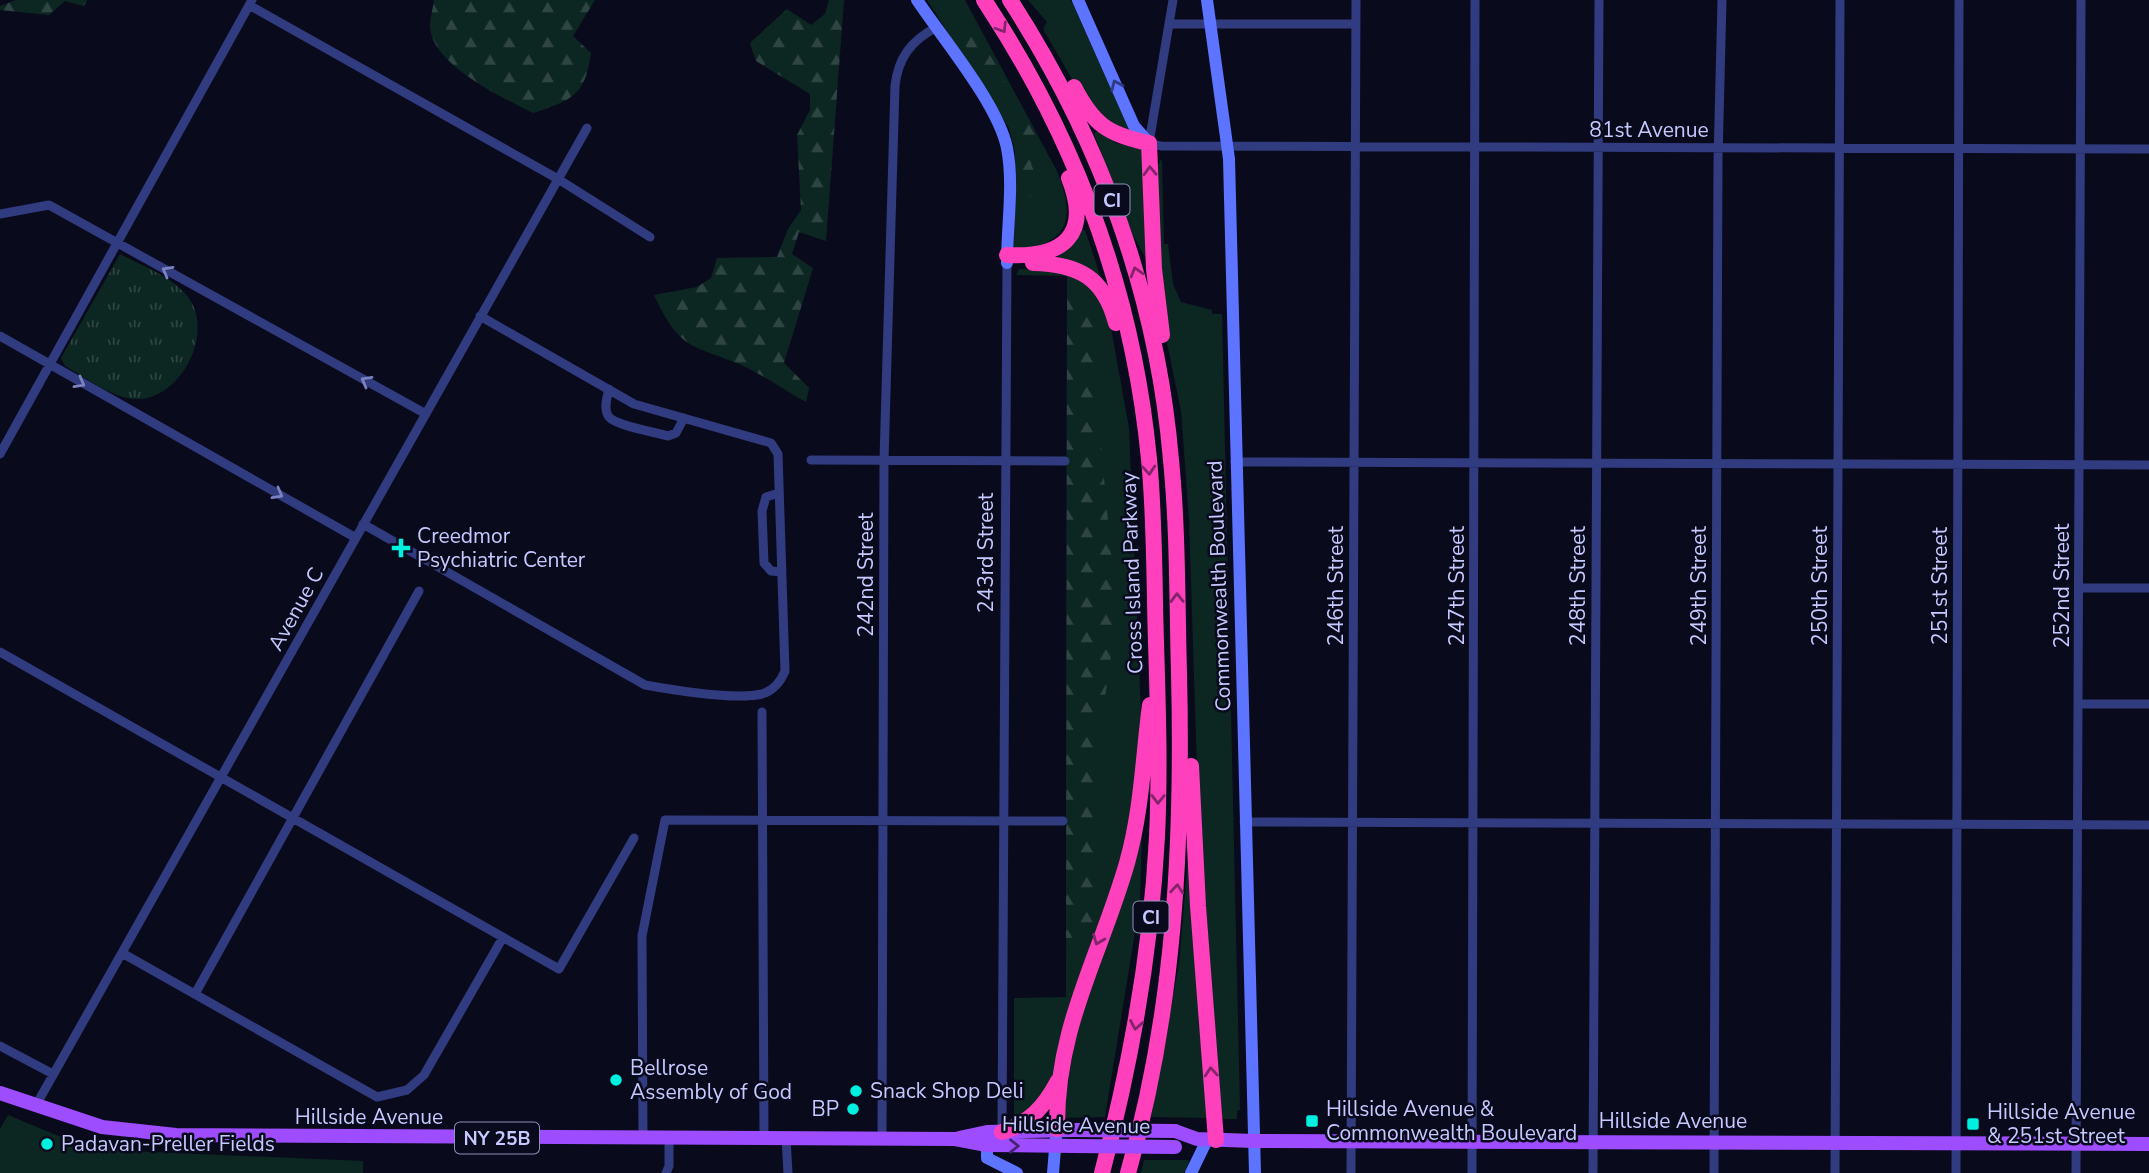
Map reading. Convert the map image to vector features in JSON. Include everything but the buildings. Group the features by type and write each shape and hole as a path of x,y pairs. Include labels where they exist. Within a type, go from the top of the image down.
{"highway":[{"name":"Cross Island Parkway","path":"984,0 1050,112 1095,216 1124,313 1142,402 1151,491 1158,806 1149,934 1130,1054 1102,1173"},
{"name":"Cross Island Parkway","path":"1010,0 1028,27 1078,119 1113,203 1144,301 1162,386 1174,498 1181,795 1171,945 1155,1055 1128,1173"},
{"path":"1028,27 1065,72 1083,104 1100,125 1119,136 1149,143 1154,269 1162,333 1162,386"},
{"path":"1007,259 1036,256 1056,250 1073,231 1077,213 1075,193 1039,113 1019,56"},
{"path":"1007,259 1066,266 1081,272 1099,287 1112,308 1122,352 1142,402"},
{"path":"1056,1138 1061,1076 1078,998 1122,878 1136,829 1156,657"},
{"path":"1178,667 1190,742 1207,1140"},
{"path":"1002,1132 1022,1126 1034,1115 1061,1076"}],"main road":[{"name":"Hillside Avenue","path":"0,1093 35,1107 102,1127 176,1135 955,1139 1002,1132 1056,1138 1073,1146 1175,1147 1207,1140"},
{"name":"Hillside Avenue","path":"955,1139 987,1145 1056,1138 1074,1130 1175,1132 1207,1140 1254,1141 2149,1144"}],"street":[{"name":"243rd Street","path":"917,0 987,104 1004,138 1010,173 1005,460 1002,1132"},
{"path":"1077,0 1134,126 1149,143"},
{"path":"1149,143 1172,0"},
{"name":"Commonwealth Boulevard","path":"1208,0 1227,146 1255,1173"},
{"name":"246th Street","path":"1351,1173 1356,0"},
{"name":"247th Street","path":"1472,1173 1475,0"},
{"name":"248th Street","path":"1593,1173 1599,0"},
{"name":"249th Street","path":"1714,1173 1718,148 1722,0"},
{"name":"250th Street","path":"1835,1173 1840,0"},
{"name":"251st Street","path":"1956,1173 1959,0"},
{"name":"252nd Street","path":"2076,1173 2081,0"},
{"path":"0,454 251,3 558,179 650,237"},
{"path":"1169,24 1355,24"},
{"name":"242nd Street","path":"882,1139 884,460 895,86 900,63 907,49 935,28"},
{"name":"Avenue C","path":"35,1107 587,128"},
{"name":"81st Avenue","path":"1149,143 1227,146 2149,149"},
{"path":"0,214 49,205 426,414"},
{"path":"363,524 645,685 682,692 764,694 780,682 785,671 778,454 771,443 634,404 480,316"},
{"path":"0,336 356,538"},
{"path":"609,389 606,410 609,417 619,422 668,436 676,433 684,418"},
{"path":"811,460 1065,461"},
{"path":"1235,462 2149,465"},
{"path":"779,494 766,497 762,511 764,563 771,571 782,572"},
{"path":"2079,588 2149,588"},
{"path":"195,994 419,591"},
{"path":"0,652 559,970 634,838"},
{"path":"2079,704 2149,704"},
{"path":"762,712 764,1138"},
{"path":"643,1138 642,936 664,820 1063,821"},
{"path":"1244,822 2149,825"},
{"path":"121,953 377,1097 407,1090 424,1075 502,939"},
{"path":"0,1046 53,1074"},
{"path":"666,1173 669,1138"},
{"path":"786,1138 788,1173"},
{"path":"1053,1173 1056,1138"},
{"path":"1191,1173 1207,1140"},
{"path":"987,1145 987,1158 1017,1173"}],"green space":[{"path":"16,0 87,0 84,6 65,1 49,15 0,10 0,6"},
{"path":"434,0 595,0 573,36 591,53 585,79 567,100 533,113 471,79 443,55 434,41 430,27"},
{"path":"829,0 844,0 826,241 799,232 792,254 813,268 784,363 809,388 806,402 748,368 687,342 671,326 654,295 697,287 711,278 717,258 777,257 788,229 801,210 797,135 810,110 810,94 756,61 750,43 787,9 811,25 825,14"},
{"path":"927,0 965,0 1058,173 1066,203 1066,215 1064,226 1058,235 1048,242 1017,251 1014,246 1015,152 1009,128"},
{"path":"950,0 959,0 1041,146 1042,153 1031,164 1044,194 1035,202 1026,191 1020,170 1022,127 1018,115 967,49"},
{"path":"1028,0 1071,0 1130,131 1108,127 1080,93 1043,29 1047,22"},
{"path":"1099,129 1116,143 1145,150 1151,254 1145,257 1133,235 1094,134"},
{"path":"1160,160 1164,244 1168,244 1173,284 1181,302 1212,310 1212,314 1222,314 1240,1110 1237,1111 1237,1119 1222,1119 1198,801 1189,519 1181,411 1162,319 1154,163 1159,164"},
{"path":"1081,230 1085,230 1101,278 1056,258 1066,250"},
{"path":"120,254 157,272 182,290 196,312 198,329 195,347 188,363 178,378 165,390 150,397 133,399 115,394 65,366 61,358"},
{"path":"1019,269 1055,270 1091,285 1109,317 1129,428 1142,737 1130,830 1054,1078 1026,1118 1014,1117 1014,998 1066,997 1067,276 1016,275"},
{"path":"1067,294 1091,308 1096,327 1101,446 1117,617 1093,778 1095,916 1087,937 1066,938"},
{"path":"1142,830 1140,901 1105,1117 1063,1118 1075,1034"},
{"path":"1188,858 1210,1118 1151,1117 1179,964"},
{"name":"Padavan-Preller Fields","path":"8,1115 61,1137 129,1151 363,1161 363,1173 0,1173 0,1129"},
{"path":"1144,1160 1188,1160 1189,1163 1184,1173 1141,1173"}],"place":[{"name":"Creedmor Psychiatric Center","path":"401,548"},
{"name":"Bellrose Assembly of God","path":"616,1080"},
{"name":"Snack Shop Deli","path":"856,1091"},
{"name":"BP","path":"853,1109"},
{"name":"Hillside Avenue & Commonwealth Boulevard","path":"1312,1121"},
{"name":"Hillside Avenue & 251st Street","path":"1973,1124"},
{"name":"Padavan-Preller Fields","path":"47,1144"}]}
